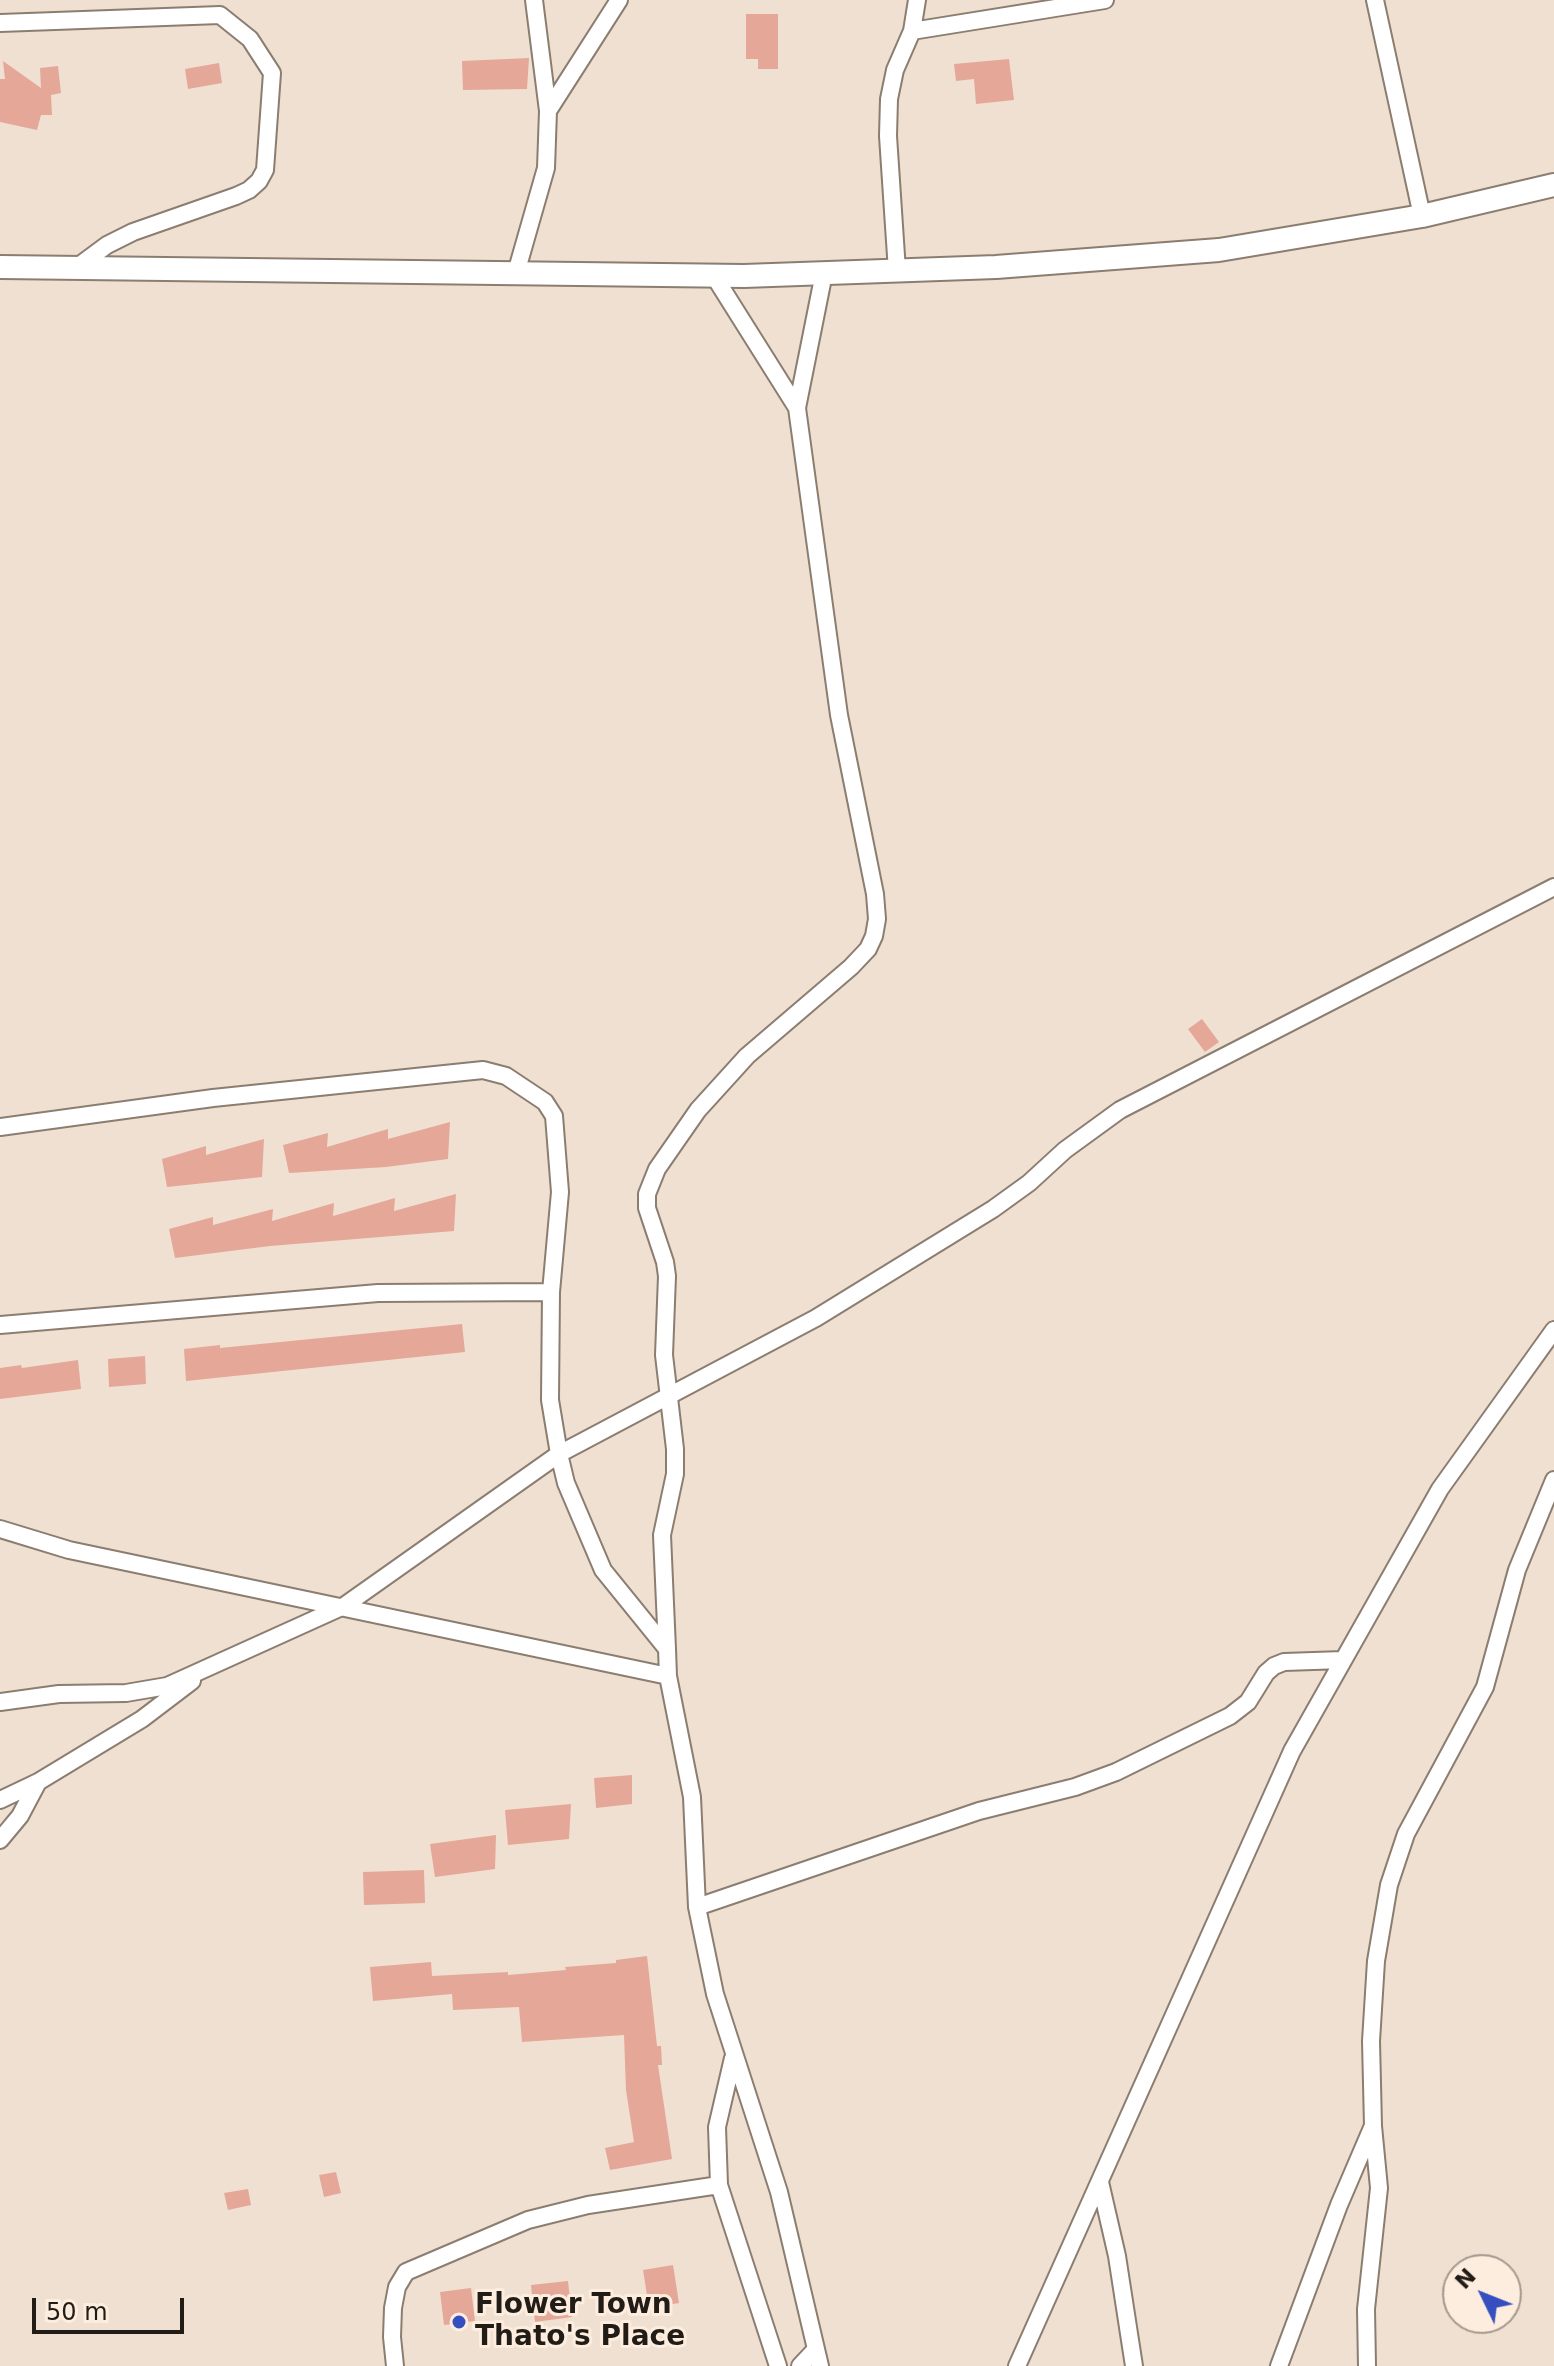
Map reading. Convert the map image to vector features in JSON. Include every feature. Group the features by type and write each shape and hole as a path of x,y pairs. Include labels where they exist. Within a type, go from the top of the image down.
{"main road":[{"path":"0,267 714,276 996,267 1219,250 1422,216 1554,185"}],"street":[{"path":"516,273 546,168 548,111 534,0"},
{"path":"548,111 619,0"},
{"path":"897,271 888,136 889,99 895,70 912,31 917,0"},
{"path":"912,31 1105,0"},
{"path":"1375,0 1422,216"},
{"path":"0,23 219,8 250,39 272,73 265,170 259,181 236,196 133,232 107,245 76,268"},
{"path":"800,2366 818,2358 779,2192 733,2058 715,1994 697,1907 692,1797 668,1676 662,1535 675,1474 675,1449 664,1355 665,1262 647,1208 647,1194 657,1169 698,1110 747,1056 851,967 868,949 874,936 877,919 875,894 839,715 797,408 824,273"},
{"path":"714,276 797,408"},
{"path":"0,1702 59,1694 126,1693 167,1686 344,1606 559,1454 816,1318 993,1209 1120,1110 1554,887"},
{"path":"0,1127 213,1098 483,1070 506,1076 545,1102 554,1116 560,1192 551,1292 550,1400 559,1454 566,1483 603,1570 667,1649"},
{"path":"0,1325 378,1293 551,1292"},
{"path":"1017,2366 1292,1751 1440,1489 1548,1350 1554,1330"},
{"path":"1367,2366 1366,2309 1379,2188 1373,2126 1371,2041 1376,1961 1389,1885 1406,1834 1485,1687 1517,1570 1554,1480"},
{"path":"0,1529 69,1550 668,1676"},
{"path":"697,1907 979,1811 1075,1787 1116,1772 1230,1716 1248,1702 1274,1666 1284,1662 1343,1660"},
{"path":"0,1800 38,1782 142,1719 219,1661"},
{"path":"0,1840 20,1816 38,1782"},
{"path":"733,2058 717,2127 719,2185 778,2366"},
{"path":"1279,2366 1328,2232 1373,2126"},
{"path":"1100,2182 1117,2256 1134,2366"},
{"path":"395,2366 393,2308 397,2287 406,2272 528,2220 588,2205 719,2185"}],"building":[{"path":"746,14 778,14 778,69 758,69 758,59 746,59"},
{"path":"529,58 527,89 463,90 462,61"},
{"path":"1009,59 1014,100 976,104 974,79 956,81 954,64"},
{"path":"3,61 41,88 40,68 58,66 61,93 51,95 52,115 41,115 37,130 0,122 0,79 5,79"},
{"path":"219,63 222,83 188,89 185,69"},
{"path":"1202,1019 1219,1042 1205,1052 1188,1029"},
{"path":"450,1122 448,1159 386,1167 289,1173 283,1145 328,1133 327,1147 388,1129 388,1139"},
{"path":"264,1139 262,1177 167,1187 162,1159 206,1146 206,1155"},
{"path":"456,1194 454,1231 270,1246 175,1258 169,1229 213,1217 213,1225 273,1209 272,1221 334,1203 333,1216 395,1198 394,1211"},
{"path":"462,1324 465,1352 186,1381 184,1349"},
{"path":"145,1356 146,1384 109,1387 108,1359"},
{"path":"78,1360 81,1389 0,1399 0,1368"},
{"path":"632,1775 632,1804 596,1808 594,1778"},
{"path":"571,1804 569,1839 508,1845 505,1810"},
{"path":"496,1835 495,1869 435,1877 430,1844"},
{"path":"424,1870 425,1903 364,1905 363,1872"},
{"path":"647,1956 657,2046 661,2046 662,2065 658,2065 672,2159 610,2170 605,2148 634,2142 626,2090 624,2035 522,2042 519,2007 453,2010 452,1994 373,2001 370,1967 431,1962 432,1976 508,1972 508,1975 566,1970 565,1967 616,1963 616,1960"},
{"path":"336,2172 341,2193 324,2197 319,2175"},
{"path":"248,2189 251,2205 228,2210 224,2193"},
{"path":"673,2265 679,2303 649,2308 643,2270"},
{"path":"568,2281 572,2317 535,2322 531,2285"},
{"path":"471,2288 475,2321 444,2325 440,2292"}],"place":[{"name":"Flower Town Thato's Place","path":"459,2322"}]}
